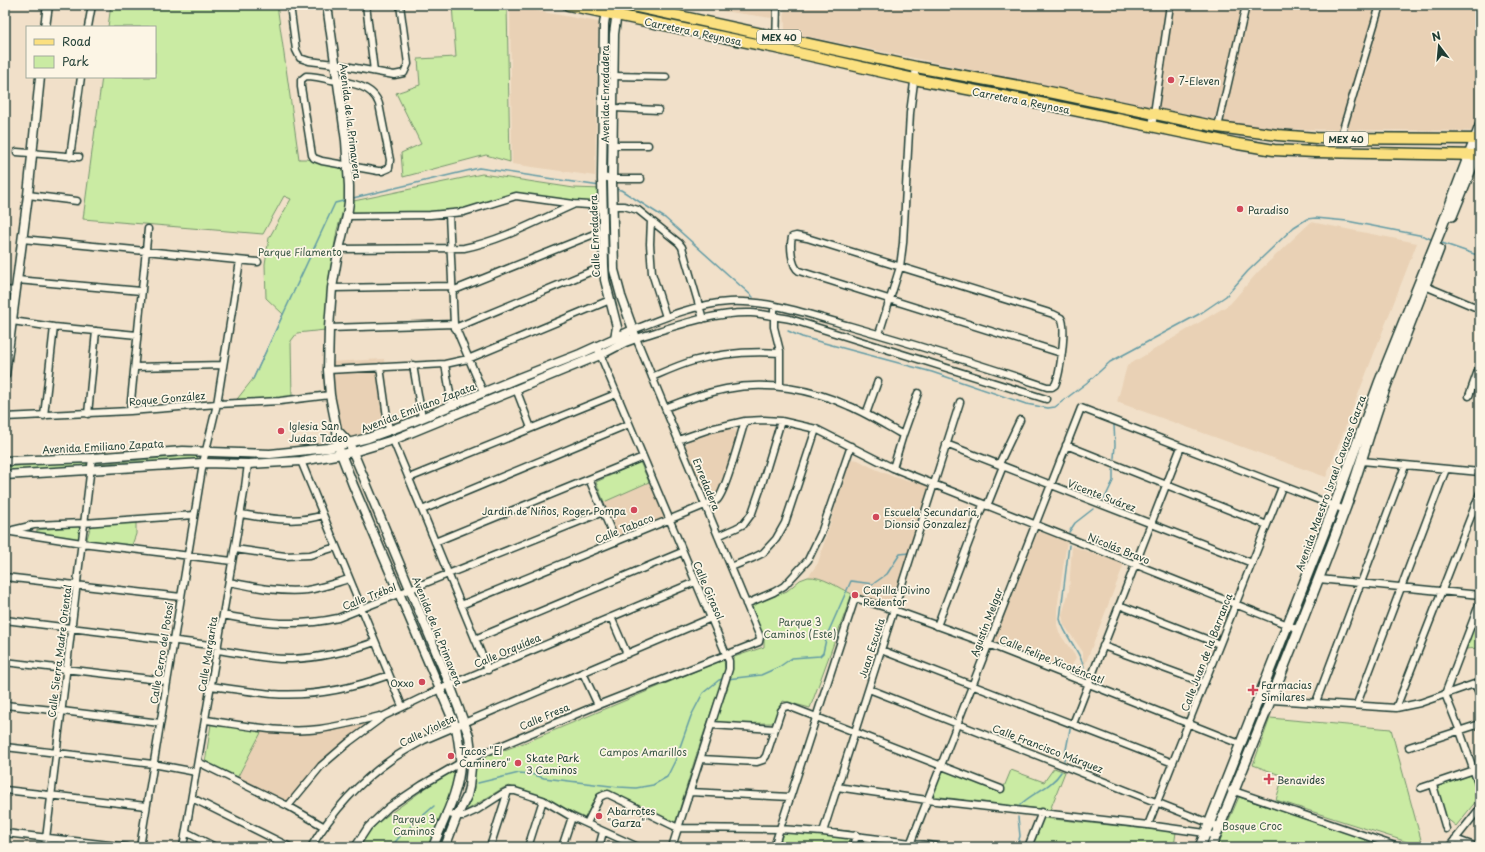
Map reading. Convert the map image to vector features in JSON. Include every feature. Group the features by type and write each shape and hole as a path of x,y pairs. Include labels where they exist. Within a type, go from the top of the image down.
{"main road":[{"name":"Carretera a Reynosa","path":"568,5 617,10 914,79 1269,149 1321,153 1477,148"},
{"name":"Carretera a Reynosa","path":"628,5 916,67 1030,88 1218,127 1278,135 1340,139 1442,140 1477,148"},
{"name":"Avenida Maestro Israel Cavazos Garza","path":"1200,847 1334,507 1378,382 1435,251 1477,148 1480,126"},
{"path":"1321,153 1324,146 1330,144 1427,143 1442,140"},
{"name":"Avenida Maestro Israel Cavazos Garza","path":"1211,847 1272,700 1345,510 1379,406 1425,286 1435,251"}],"street":[{"path":"45,26 48,5"},
{"path":"88,26 92,5"},
{"path":"290,5 296,50 300,58 309,61 394,75 404,72 408,60 400,5"},
{"name":"Avenida de la Primavera","path":"327,5 349,165 349,202 332,288 328,370 330,395 340,455 456,727 460,763 456,790 433,847"},
{"path":"366,5 374,71"},
{"path":"776,48 777,5"},
{"path":"1152,127 1170,5"},
{"path":"1218,127 1246,5"},
{"path":"1340,139 1380,5"},
{"name":"Avenida Enredadera","path":"602,178 604,24 606,9"},
{"name":"Avenida Enredadera","path":"612,181 614,34 617,10"},
{"path":"879,334 900,267 903,243 910,113 916,67"},
{"path":"311,76 337,79 359,85 376,96 380,104 390,160 389,168 378,171 322,161 314,158 312,155 301,80 311,76"},
{"path":"613,76 666,77"},
{"path":"5,375 8,334 12,321 28,195 40,78"},
{"path":"70,157 81,78"},
{"path":"614,108 658,110"},
{"path":"613,145 648,145"},
{"path":"17,152 79,157"},
{"path":"602,178 612,181 641,179"},
{"name":"Calle Enredadera","path":"602,178 604,266 610,300 617,327 615,338"},
{"name":"Calle Enredadera","path":"612,181 614,270 619,291 636,338"},
{"path":"28,195 78,201"},
{"path":"347,216 449,214 464,212 516,196 574,204 613,201 635,208 679,243 682,247 703,319"},
{"path":"339,249 464,248 488,241 574,204"},
{"path":"449,214 455,326 483,392"},
{"path":"651,220 650,244 652,273 666,317"},
{"path":"130,411 148,229"},
{"path":"332,288 452,289 604,230"},
{"path":"794,236 807,238 900,267 1053,314 1061,318 1064,326 1061,353 799,271 795,269 793,264 791,239 794,236"},
{"path":"22,239 258,262"},
{"name":"Calle Cerro del Potosí","path":"140,847 203,462 217,404 240,261"},
{"path":"329,328 455,326 604,266"},
{"path":"17,280 141,291"},
{"path":"1425,286 1480,309"},
{"path":"5,290 16,291"},
{"path":"328,370 445,364 468,359 610,300"},
{"name":"Avenida Emiliano Zapata","path":"5,461 92,458 183,451 270,454 289,453 338,446 389,431 666,317 700,307 729,302 753,303 791,309 879,334 1047,387 1055,385 1061,353"},
{"path":"774,306 774,327 780,353 780,386"},
{"name":"Avenida Emiliano Zapata","path":"5,475 203,462 248,464 301,461 340,455 393,440 600,355 636,338 703,319 742,313 790,319 1046,399"},
{"path":"827,330 830,320"},
{"path":"12,321 54,327 137,335"},
{"path":"44,416 54,327"},
{"path":"88,414 96,331"},
{"name":"Enredadera","path":"636,338 760,637"},
{"name":"Calle Girasol","path":"597,346 682,552 729,661 729,669 672,847"},
{"path":"652,377 693,361 726,354 741,352 780,353"},
{"path":"445,364 452,405"},
{"path":"135,367 223,365"},
{"path":"413,365 422,418"},
{"path":"1469,396 1480,365"},
{"path":"380,367 389,431"},
{"path":"866,414 878,381"},
{"path":"1026,392 1030,381"},
{"path":"665,408 703,394 727,388 780,386 824,396 848,405 903,435"},
{"path":"516,389 531,428"},
{"path":"409,478 616,394"},
{"path":"893,468 918,394"},
{"name":"Roque González","path":"5,417 88,414 217,404 280,401 330,395"},
{"name":"Juan Escutia","path":"823,832 960,402"},
{"name":"Agustín Melgar","path":"911,842 1081,408 1181,447"},
{"path":"937,626 1020,420"},
{"name":"Nicolás Bravo","path":"678,440 710,428 745,421 781,421 816,429 893,468 1298,629"},
{"name":"Calle Tabaco","path":"461,605 717,500 721,495 745,421"},
{"path":"718,536 744,524 752,513 781,421"},
{"path":"422,510 629,424"},
{"path":"731,567 763,553 776,539 785,523 816,429"},
{"name":"Avenida de la Primavera","path":"337,430 349,443 353,452 450,685 469,736 472,758 467,796 457,816 445,847"},
{"path":"393,440 488,670"},
{"name":"Vicente Suárez","path":"946,444 1050,486 1252,563"},
{"path":"1066,445 1267,525"},
{"path":"746,604 784,586 808,560 821,533 851,446"},
{"path":"1073,724 1181,447 1345,510"},
{"path":"435,542 643,456"},
{"name":"Calle Sierra Madre Oriental","path":"45,847 92,458"},
{"path":"301,461 402,706"},
{"path":"1362,461 1480,472"},
{"name":"Calle Margarita","path":"183,847 212,686 248,464"},
{"path":"1316,702 1405,466"},
{"path":"1357,704 1446,469"},
{"path":"589,479 616,542"},
{"name":"Calle Juan de la Barranca","path":"1148,825 1282,487"},
{"path":"1396,708 1480,493"},
{"name":"Calle Trébol","path":"223,616 261,622 301,624 338,618 362,610 603,512"},
{"path":"240,514 294,521 323,515"},
{"path":"7,531 34,525 194,515"},
{"path":"7,531 82,543 232,561"},
{"path":"235,549 285,556 310,555 336,547"},
{"path":"475,639 682,552"},
{"path":"5,577 181,597"},
{"path":"229,582 276,590 305,590 323,587 349,579"},
{"path":"1319,579 1480,595"},
{"name":"Calle Orquídea","path":"288,806 321,766 349,742 384,716 402,706 695,582"},
{"name":"Calle Felipe Xicoténcatl","path":"817,716 854,600 857,598 988,644 1240,744"},
{"path":"1480,602 1445,694 1477,769 1480,789"},
{"path":"1120,605 1219,644"},
{"path":"611,617 627,654"},
{"name":"Calle Violeta","path":"311,847 323,826 370,776 393,758 424,740 711,618"},
{"path":"5,620 174,640 277,658 291,659 342,653 375,642"},
{"name":"Calle Fresa","path":"355,847 368,827 389,807 422,785 460,763 598,705 760,642 760,637"},
{"path":"1104,646 1204,683"},
{"path":"881,650 973,684 1173,763"},
{"path":"5,662 167,681"},
{"path":"583,673 598,705"},
{"path":"212,686 274,694 308,694 353,687 389,675"},
{"path":"1259,695 1272,700 1357,704 1396,708 1420,703 1478,683 1480,696"},
{"name":"Calle Francisco Márquez","path":"869,689 1219,827"},
{"path":"5,705 160,723"},
{"path":"700,759 757,762 763,760 766,756 781,711 786,706 790,706 1001,788"},
{"path":"206,720 293,730 319,729 384,716"},
{"path":"774,847 817,716"},
{"path":"1409,747 1480,724"},
{"path":"711,725 775,729"},
{"path":"5,748 153,764 196,772"},
{"path":"198,762 288,806 323,826"},
{"path":"1421,788 1477,769"},
{"path":"1433,785 1446,830"},
{"path":"837,787 927,800 1148,825 1205,833 1215,836"},
{"path":"1223,787 1398,847"},
{"path":"5,790 146,806"},
{"path":"490,847 508,791"},
{"path":"446,813 464,816 478,810 494,798 508,791 515,791 543,800 572,817 637,847"},
{"path":"690,792 790,797"},
{"path":"587,823 600,797 608,794 678,828 780,829 823,832 943,847"},
{"path":"192,798 290,847"},
{"path":"528,847 543,800"},
{"path":"1449,847 1479,810"},
{"path":"1028,847 1042,812"},
{"path":"562,847 572,817"},
{"path":"186,832 215,847"},
{"path":"599,847 603,832"},
{"path":"5,833 127,847"},
{"path":"853,847 856,835"},
{"path":"1455,839 1477,847"}],"shaded area":[{"path":"680,5 772,5 772,18"},
{"path":"784,5 1480,5 1480,111 1473,131 1262,129 785,32"},
{"path":"510,6 598,22 595,176 512,164"},
{"path":"1311,222 1417,243 1326,477 1117,402 1127,366 1230,304 1258,272"},
{"path":"384,359 392,426 359,437 345,439 333,397 330,362"},
{"path":"728,428 738,432 717,495 708,498 705,496 685,445 690,440"},
{"name":"Escuela Secundaria, Dionsio Gonzalez","path":"850,459 858,460 894,477 929,485 893,604 856,595 821,579 808,577 818,563"},
{"name":"Jardin de Niños, Roger Pompa","path":"649,482 665,518 618,538 604,502"},
{"path":"1038,531 1067,541 1057,609 1057,625 1059,633 1076,657 1070,670 994,640"},
{"path":"1072,546 1124,564 1081,675 1076,669 1078,664 1083,665 1083,652 1064,625 1062,615 1069,591"},
{"path":"367,723 320,763 288,801 237,778 263,729 324,731"}],"green space":[{"name":"Parque Filamento","path":"111,5 277,5 299,159 344,165 347,198 337,230 329,278 325,330 297,333 291,341 292,399 234,403 253,379 283,314 266,298 265,264 269,238 291,199 284,196 263,234 83,219 102,78 156,78 156,26 108,26"},
{"path":"452,5 507,5 510,162 486,155 403,177 401,153 421,144 396,93 420,85 418,59 456,57"},
{"path":"482,174 574,188 602,189 603,206 521,196 464,212 347,216 349,202"},
{"path":"197,455 198,465 97,471 96,464"},
{"path":"90,460 89,471 5,476 5,467"},
{"path":"640,462 649,482 604,502 596,482"},
{"path":"136,522 136,534 132,545 91,544 87,539 90,528 93,526"},
{"path":"83,526 81,541 36,535 37,530"},
{"name":"Parque 3 Caminos (Este)","path":"808,577 825,580 852,594 810,708 783,701 775,721 772,723 714,724 729,683 732,660 734,657 764,647 764,639 752,606 753,604 787,591 800,580"},
{"path":"1475,620 1480,620 1480,648 1465,649"},
{"name":"Campos Amarillos","path":"724,659 725,670 675,824 602,789 587,819 541,797 509,786 503,788 467,810 473,787 474,761 529,741"},
{"path":"1270,718 1391,729 1423,847 1276,800 1283,776 1253,765"},
{"path":"211,724 263,729 237,778 205,763"},
{"path":"1054,768 1065,772 1050,810 932,796 943,769 1002,792 1011,770 1044,782"},
{"name":"Parque 3 Caminos","path":"456,771 450,794 429,847 359,847 365,836 377,823 444,775"},
{"path":"1471,775 1477,794 1477,800 1456,826 1445,817 1436,786"},
{"name":"Bosque Croc","path":"1239,797 1389,847 1217,847"},
{"path":"1043,818 1176,832 1174,847 1032,847"},
{"path":"818,828 850,831 848,847 779,847 783,833"}],"waterway":[{"path":"353,198 479,168 600,186"},
{"path":"615,189 621,190 665,218 753,297"},
{"path":"253,379 335,203 347,200"},
{"path":"788,331 802,337 932,372 1026,404 1048,408 1055,407 1089,381 1110,362 1201,313 1226,296 1248,271 1294,227 1307,219 1316,218 1347,221 1424,236 1433,240"},
{"path":"1439,242 1480,256"},
{"path":"1114,425 1114,458"},
{"path":"1104,500 1113,481 1113,470"},
{"path":"1069,532 1075,523 1093,509"},
{"path":"1069,545 1060,619 1065,632 1079,654 1084,667"},
{"path":"727,679 761,675 779,667 792,658 820,656 823,653 827,635 851,581 873,584 887,574 900,554 909,553"},
{"path":"478,783 519,773 531,774 544,778 619,787 636,788 653,785 667,777 675,761 691,716 703,693 719,680 723,679"},
{"path":"1064,760 1070,729"},
{"path":"1020,805 1052,782 1061,772"},
{"path":"391,847 402,834 434,806"},
{"path":"1017,847 1020,836 1018,817"}],"place":[{"name":"7-Eleven","path":"1171,80"},
{"name":"Paradiso","path":"1240,209"},
{"name":"Iglesia San Judas Tadeo","path":"281,431"},
{"name":"Jardin de Niños, Roger Pompa","path":"634,510"},
{"name":"Escuela Secundaria, Dionsio Gonzalez","path":"876,517"},
{"name":"Capilla Divino Redentor","path":"855,595"},
{"name":"Oxxo","path":"422,682"},
{"name":"Farmacias Similares","path":"1253,690"},
{"name":"Tacos \"El Caminero\"","path":"451,756"},
{"name":"Skate Park 3 Caminos","path":"518,763"},
{"name":"Benavides","path":"1269,779"},
{"name":"Abarrotes \"Garza\"","path":"599,816"}]}
